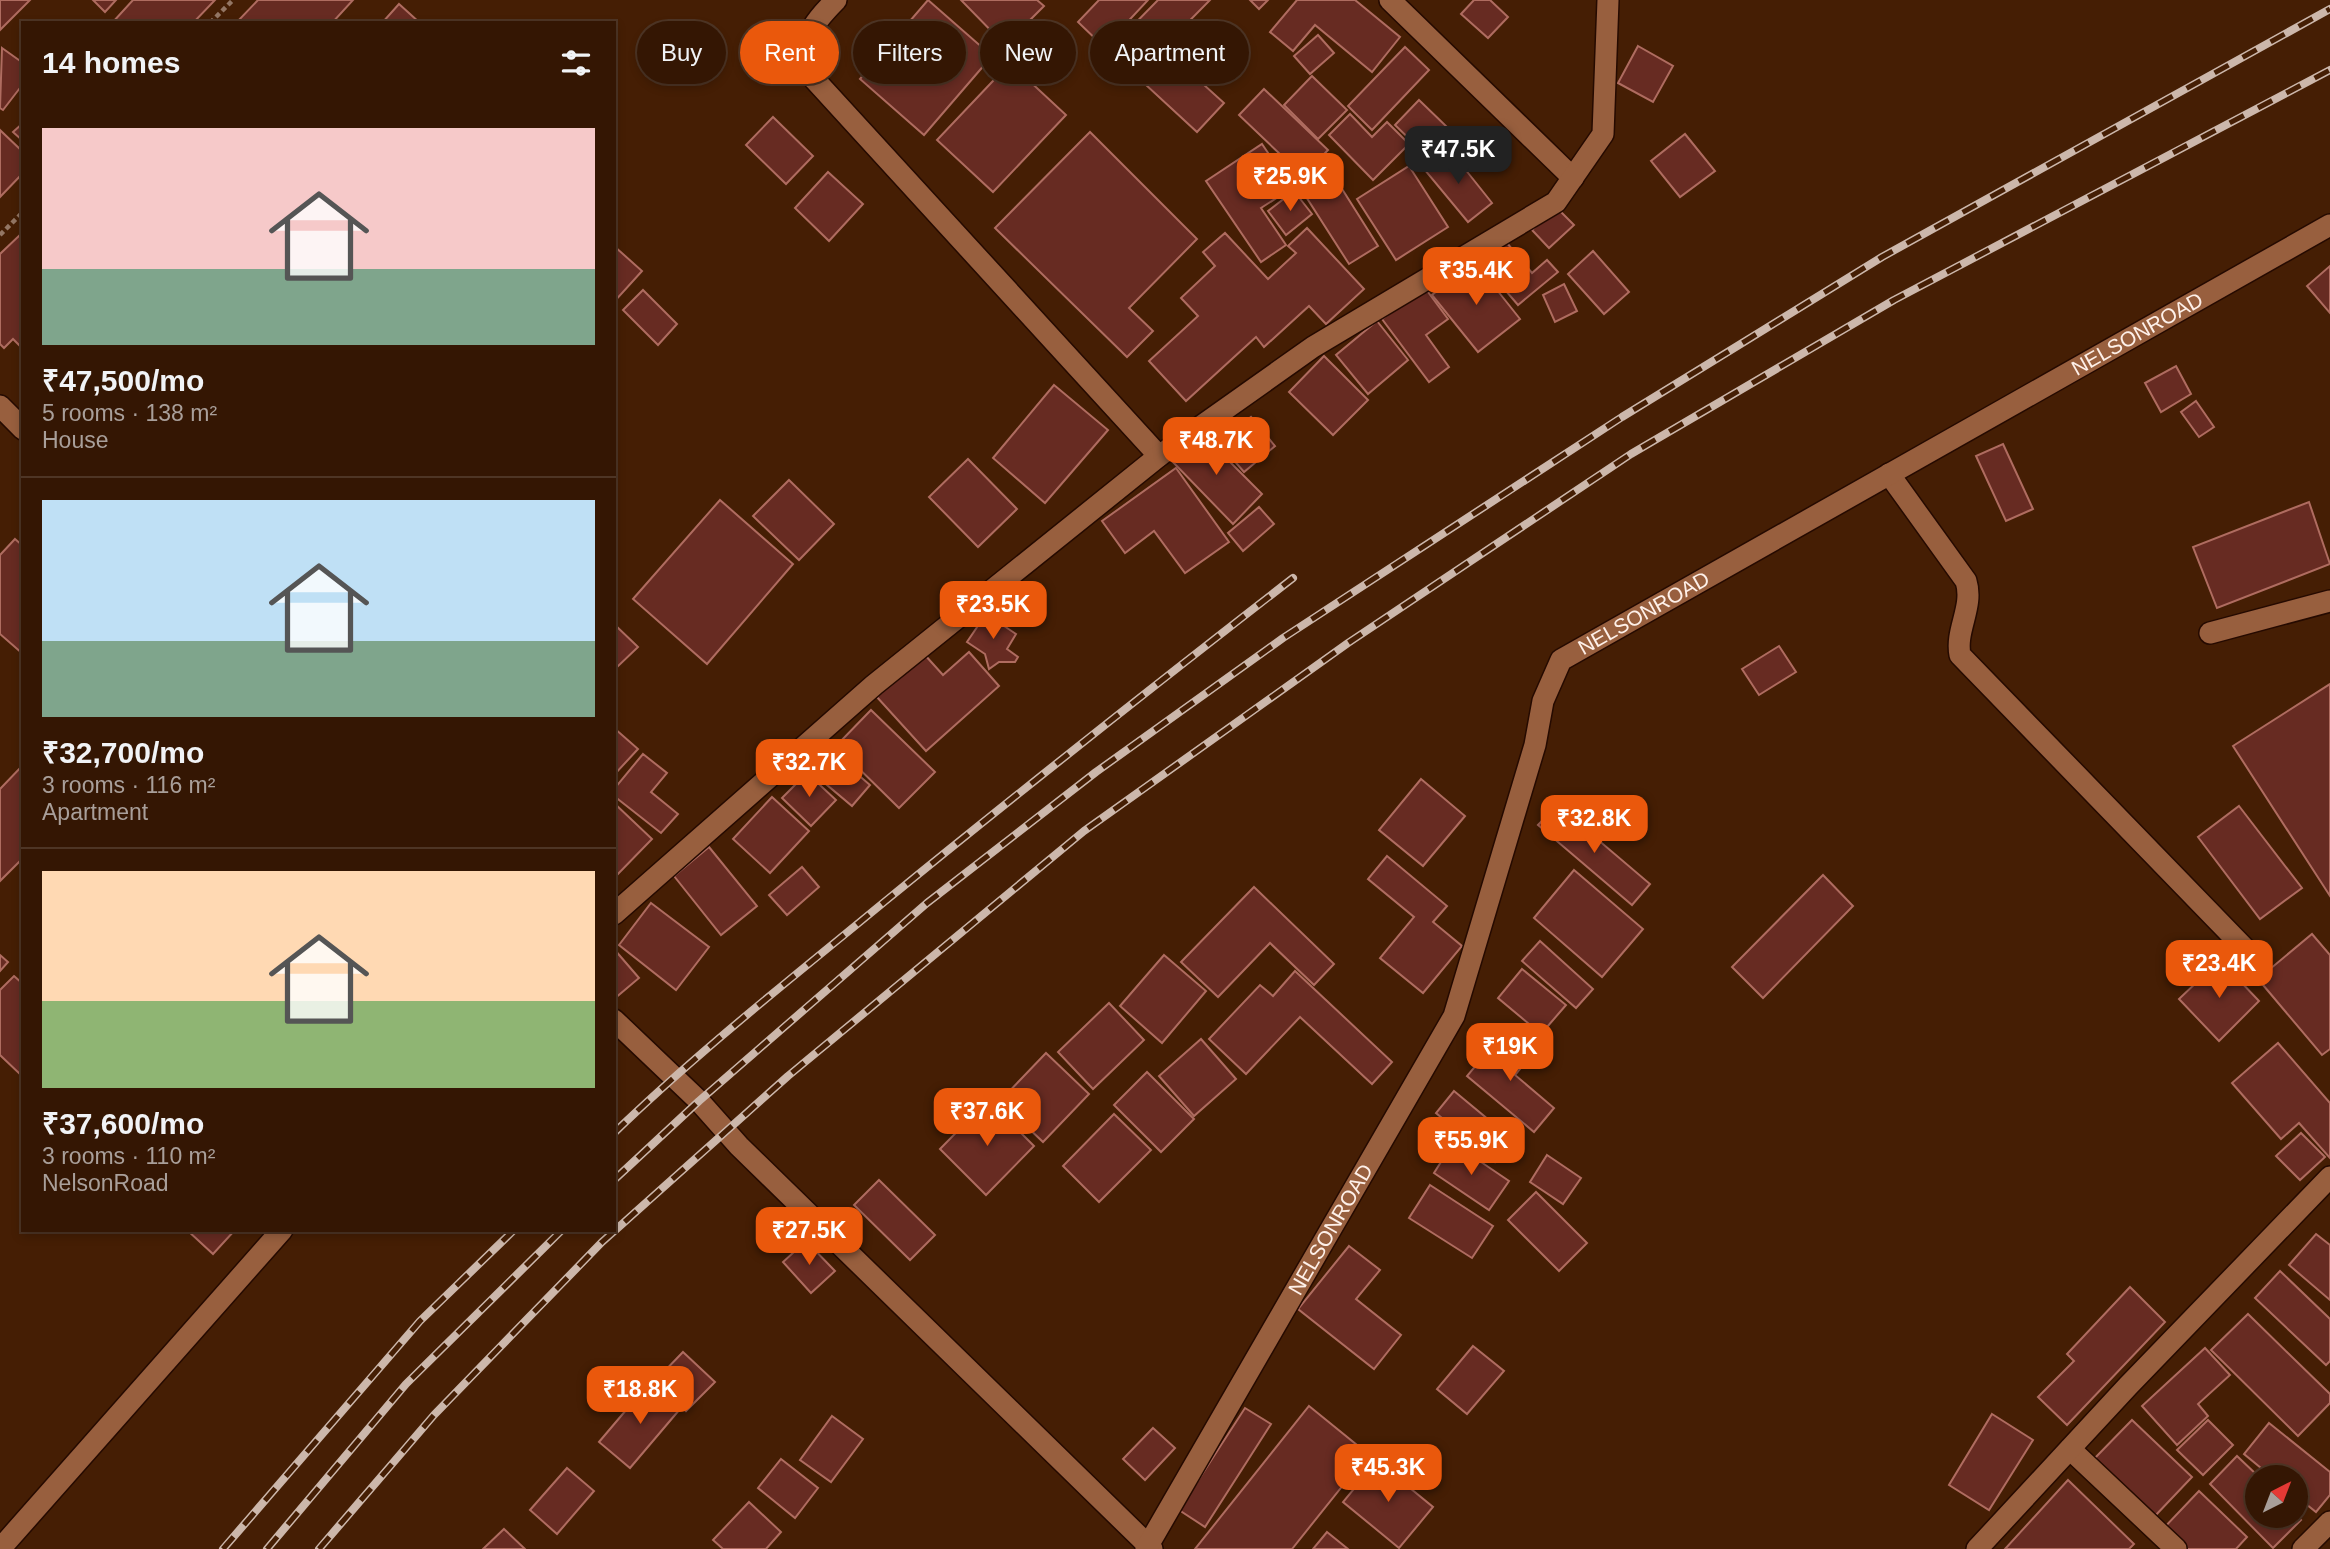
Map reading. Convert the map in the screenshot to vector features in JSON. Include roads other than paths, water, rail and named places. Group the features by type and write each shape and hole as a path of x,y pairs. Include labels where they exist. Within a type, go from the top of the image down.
{"street":[{"path":"836,0 814,21 809,33 807,62 815,80 1159,456"},
{"path":"1390,0 1573,178"},
{"path":"616,912 874,685 1159,456 1312,347 1556,202 1603,134 1608,0"},
{"name":"NELSONROAD","path":"1149,1548 1454,1016 1535,745 1544,701 1557,665 1565,656 2078,370 2330,225"},
{"path":"0,406 21,427"},
{"path":"1889,474 1966,581 1969,600 1959,647 1960,655 2253,957"},
{"path":"2210,633 2330,601"},
{"path":"616,1022 1149,1548"},
{"path":"1977,1549 2330,1177"},
{"path":"0,1549 280,1232"},
{"path":"2070,1449 2176,1549"},
{"path":"2303,1549 2330,1522"}],"railway":[{"path":"616,1178 699,1101 927,903 1096,772 1283,638 1622,417 1882,257 2330,9"},
{"path":"616,1230 788,1076 1084,831 1348,643 1631,454 1894,300 2330,70"},
{"path":"616,1131 780,987 1087,739 1293,578"},
{"path":"223,1549 420,1321 512,1232"},
{"path":"267,1549 406,1384 560,1232"},
{"path":"319,1549 434,1415 613,1232"}]}
